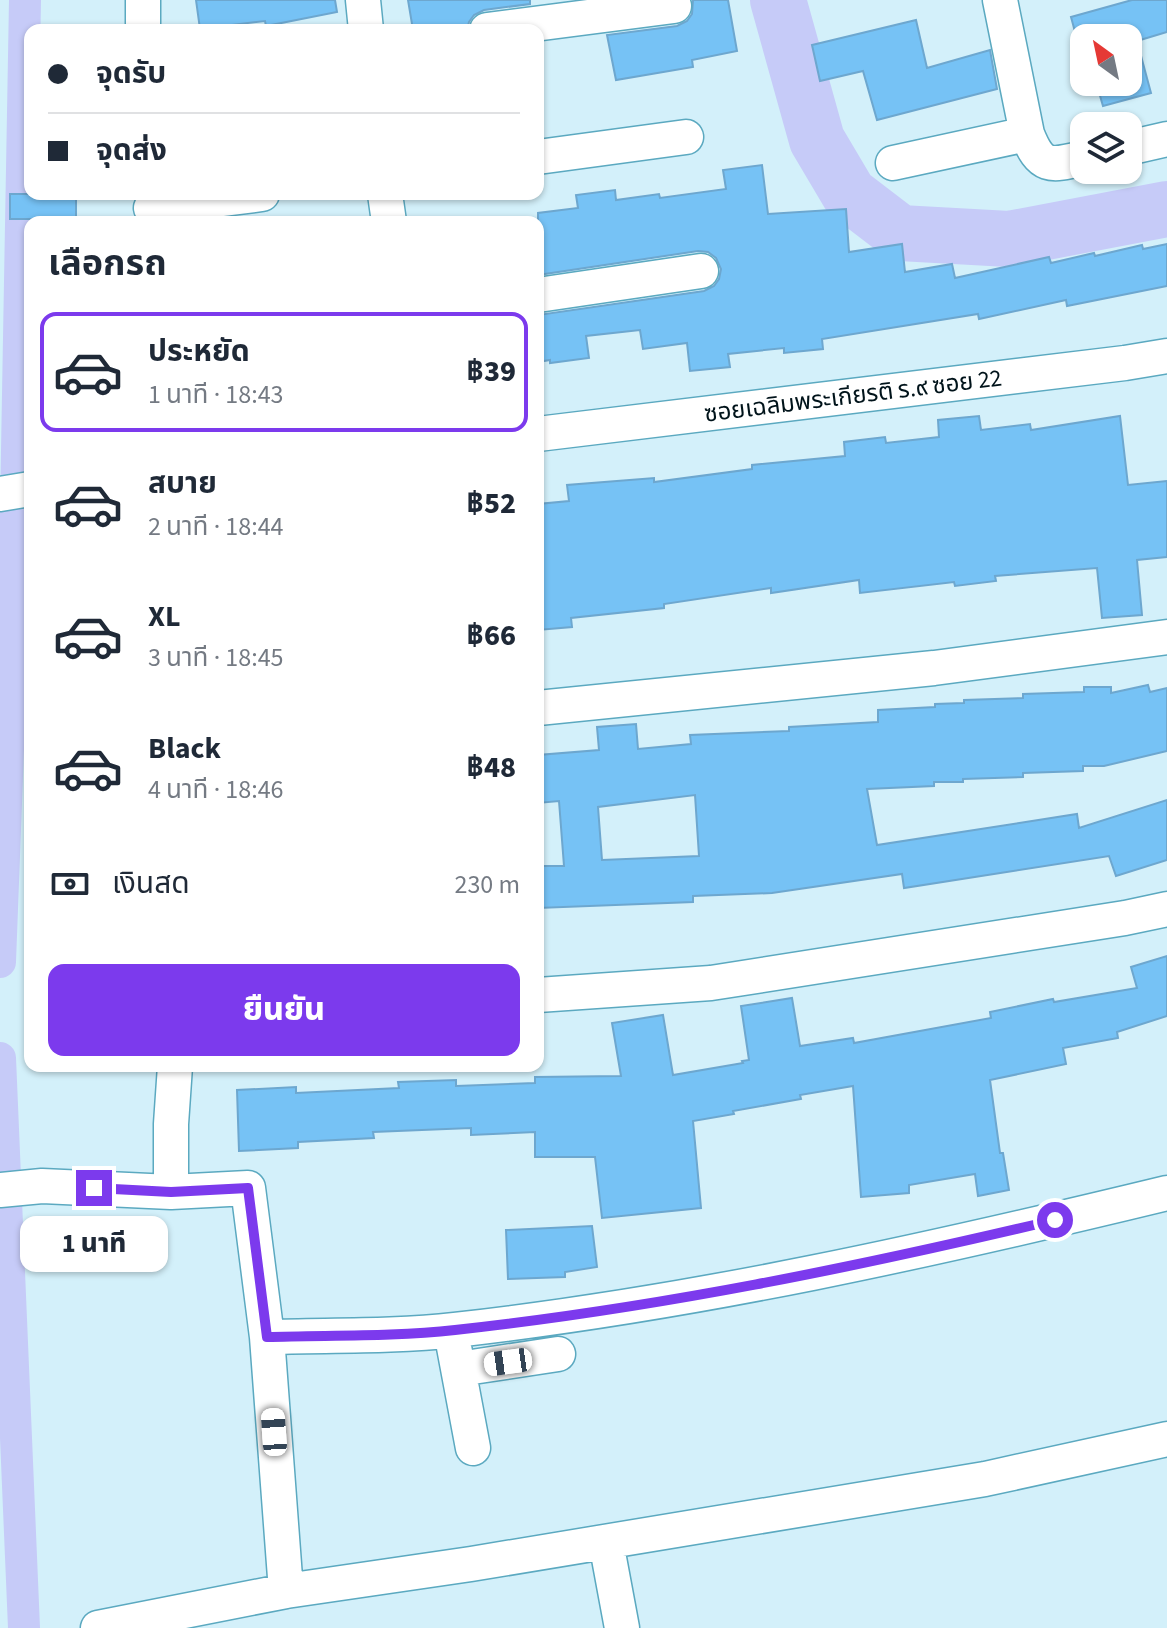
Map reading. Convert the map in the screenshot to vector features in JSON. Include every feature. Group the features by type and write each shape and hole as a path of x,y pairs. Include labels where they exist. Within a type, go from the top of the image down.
{"street":[{"path":"143,0 143,24"},
{"path":"363,0 365,24"},
{"path":"1003,1 1027,134 1034,152 1044,163 1070,161"},
{"path":"534,24 674,6"},
{"path":"893,163 1027,134"},
{"path":"544,156 686,137"},
{"path":"1142,145 1167,139"},
{"path":"151,208 214,200"},
{"path":"544,294 701,271"},
{"name":"ซอยเฉลิมพระเกียรติ ร.๙ ซอย 22","path":"544,433 1167,356"},
{"path":"0,494 24,490"},
{"path":"544,707 934,668 1167,637"},
{"path":"544,995 711,983 1167,909"},
{"path":"171,1192 175,1072"},
{"path":"0,1190 42,1186 171,1192 248,1188 267,1337 286,1591"},
{"path":"267,1337 451,1331 660,1302 971,1240 1167,1193"},
{"path":"451,1331 473,1448"},
{"path":"459,1369 558,1354"},
{"path":"98,1628 286,1591 985,1479 1167,1439"},
{"path":"606,1542 622,1628"}],"building":[{"path":"196,0 335,0 337,12 276,24 266,24 265,21 199,24"},
{"path":"408,0 530,0 530,4 484,10 474,15 468,24 412,24"},
{"path":"693,0 728,0 737,51 692,60 693,67 616,80 607,35 677,26 692,14"},
{"path":"1132,0 1167,0 1167,32 1142,40 1142,24 1073,24 1071,17"},
{"path":"916,20 927,68 990,50 997,89 877,120 863,71 820,81 812,45"},
{"path":"1142,60 1151,93 1142,95"},
{"path":"1100,96 1140,96 1103,106"},
{"path":"762,165 768,214 846,209 849,252 902,244 905,272 952,264 955,278 1049,257 1051,263 1142,245 1143,249 1167,244 1167,286 1067,306 1066,300 979,319 978,314 822,339 823,349 784,353 784,348 728,354 730,367 690,371 687,343 643,349 640,330 586,336 589,358 544,361 544,314 704,291 714,286 721,269 716,258 708,252 698,251 544,274 544,216 538,216 538,213 578,208 576,195 615,190 616,200 726,189 723,170"},
{"path":"10,194 24,194 24,200 76,200 76,216 10,219"},
{"path":"979,416 981,430 1030,424 1031,430 1120,416 1128,485 1167,481 1167,557 1137,560 1142,615 1102,618 1097,568 995,576 996,581 955,586 954,582 860,593 859,580 771,593 771,588 664,604 664,608 571,618 572,627 544,629 544,503 569,501 567,485 654,478 654,482 752,469 752,465 845,456 844,442 885,437 886,443 939,437 938,420"},
{"path":"1148,685 1150,692 1167,688 1167,751 1104,766 1083,766 1083,771 1023,773 1023,777 963,779 963,782 934,782 934,786 867,789 877,845 1077,814 1079,828 1167,800 1167,860 1116,876 1109,856 904,888 902,874 772,893 693,896 693,902 544,908 544,866 564,866 559,801 544,802 544,755 599,750 597,727 636,724 638,749 691,744 690,735 789,731 789,727 878,722 878,710 935,707 935,704 964,703 964,700 1023,698 1023,694 1084,692 1084,687 1111,687 1111,693","holes":["695,795 699,856 602,860 598,807"]},
{"path":"1167,956 1167,1016 1117,1032 1118,1038 1063,1048 1066,1064 990,1080 1000,1153 1003,1153 1009,1190 978,1196 975,1174 909,1185 909,1193 861,1197 853,1086 800,1095 801,1099 693,1121 701,1208 602,1218 595,1157 535,1157 535,1132 471,1135 471,1128 373,1132 374,1138 298,1142 298,1148 239,1151 237,1090 296,1087 296,1093 399,1088 398,1082 456,1080 456,1086 535,1083 535,1077 621,1076 612,1023 663,1015 673,1075 749,1060 741,1006 792,998 800,1046 853,1038 854,1043 991,1018 990,1012 1053,999 1054,1002 1137,988 1131,967"},
{"path":"592,1226 597,1267 565,1272 565,1277 508,1279 506,1230"}],"waterway":[{"path":"25,0 25,24"},
{"path":"778,0 817,140 849,194 900,233 1009,239 1167,209"},
{"path":"0,962 15,563 24,56"},
{"path":"0,1058 24,1628"}],"route":[{"path":"94,1188 171,1192 248,1188 267,1337 451,1331 660,1302 971,1240 1055,1220"}]}
